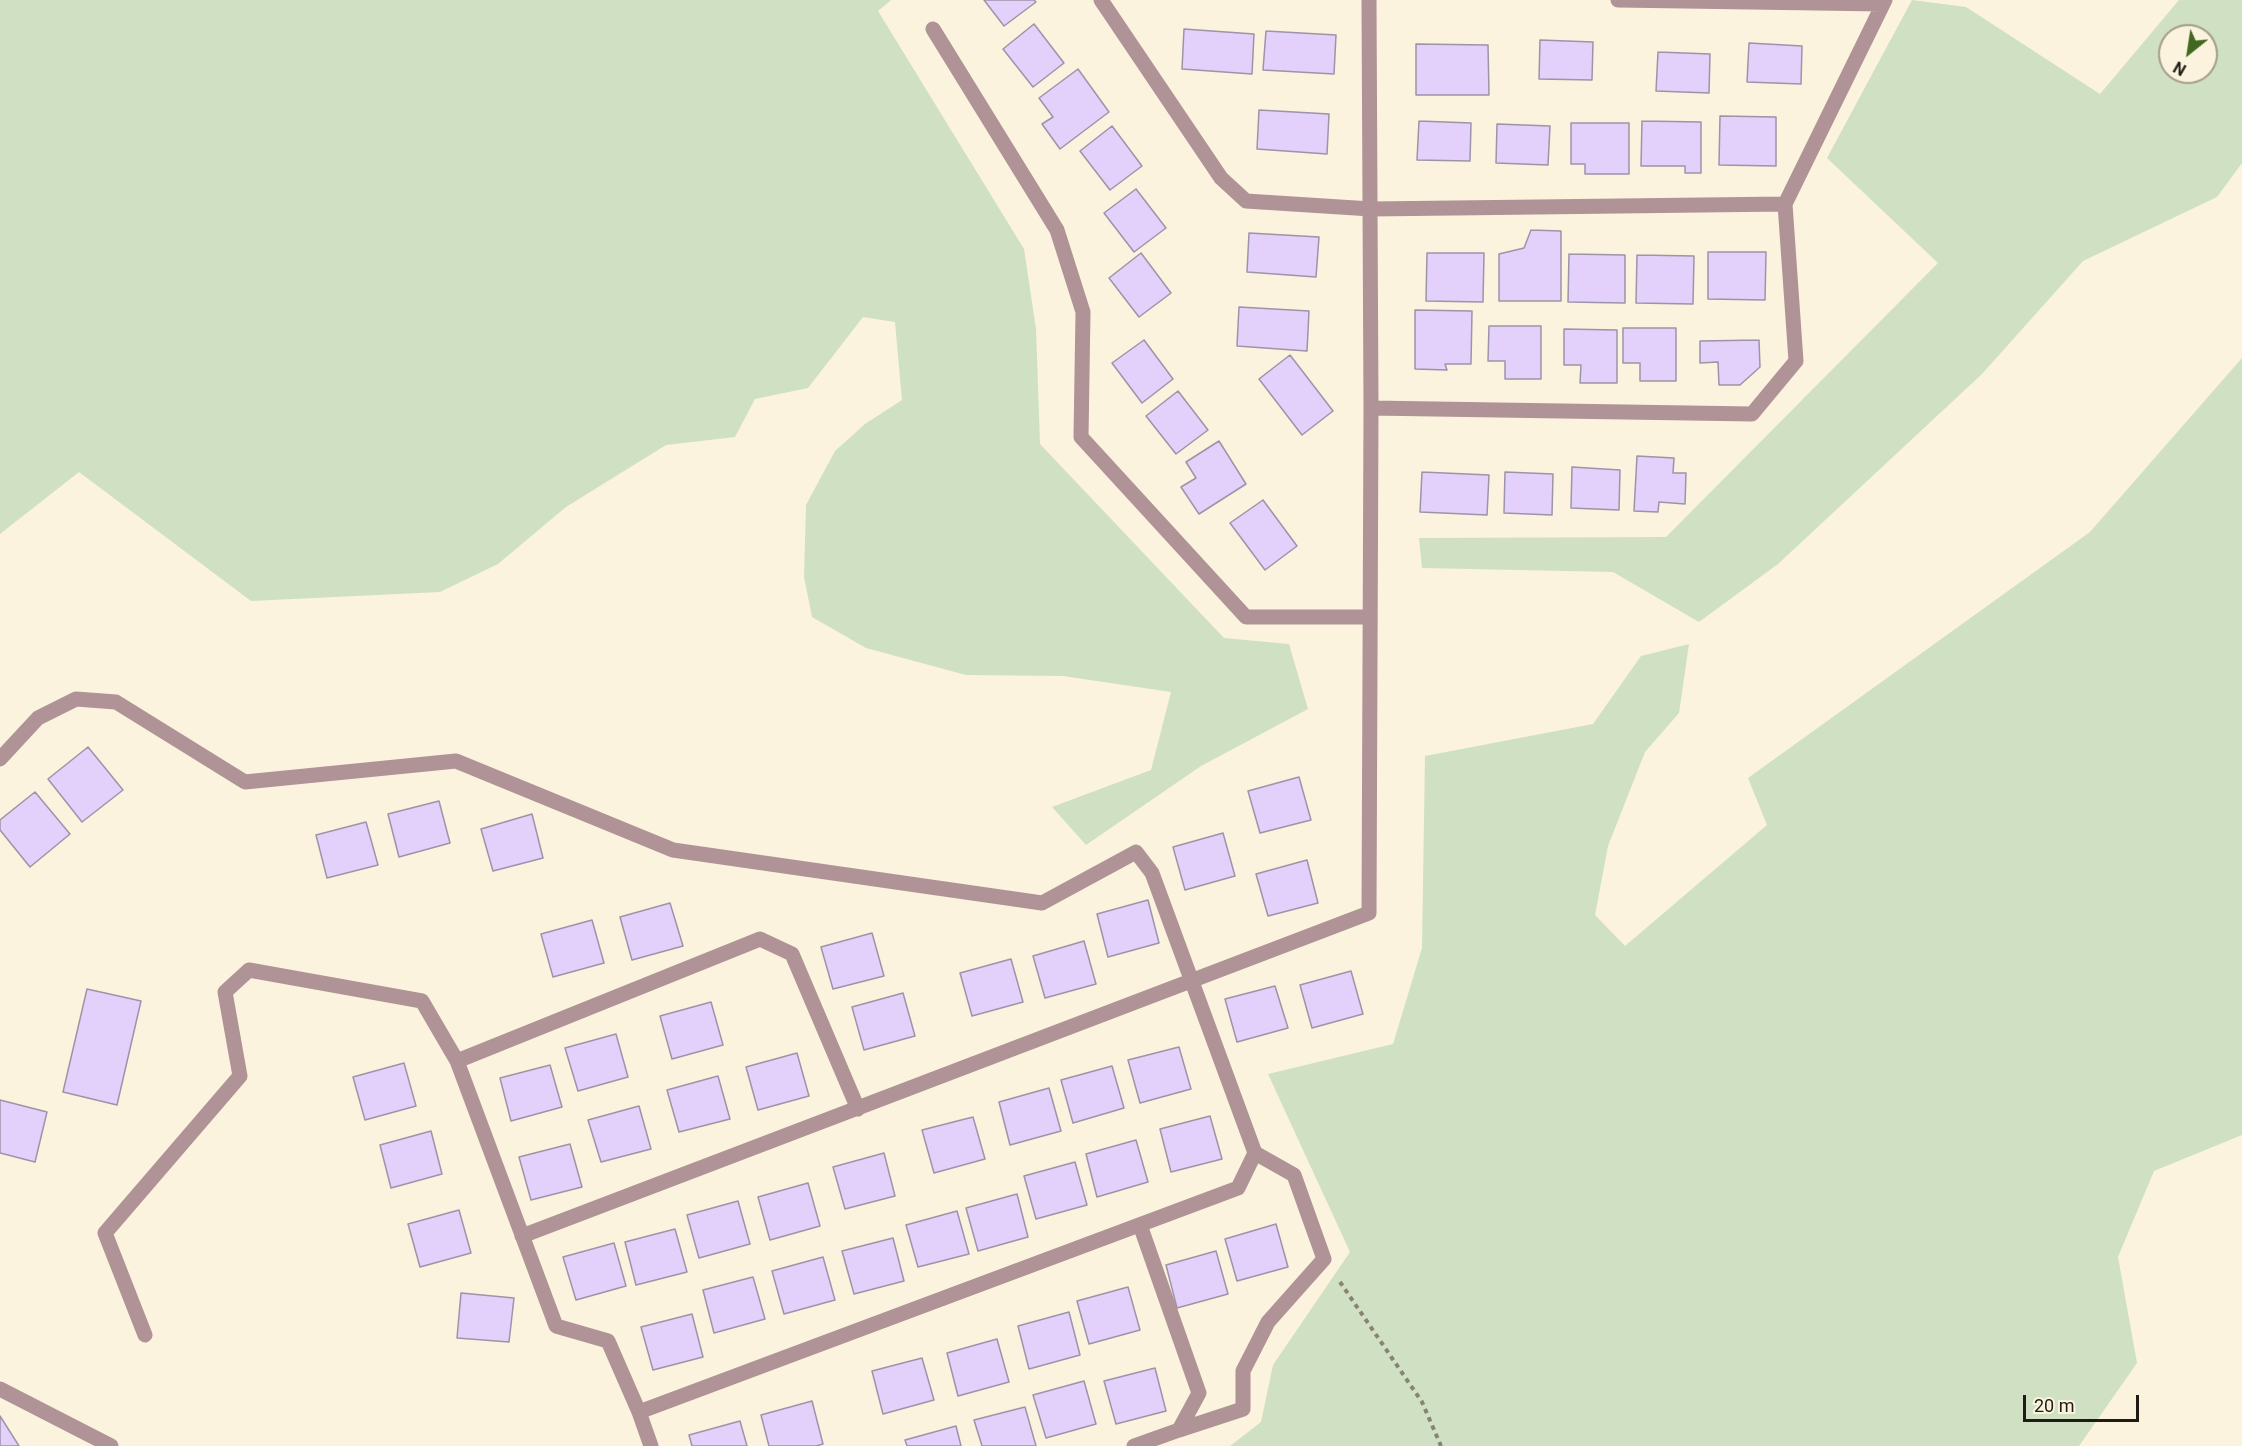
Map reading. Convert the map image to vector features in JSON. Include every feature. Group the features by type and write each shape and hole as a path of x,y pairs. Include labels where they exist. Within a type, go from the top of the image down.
{"street":[{"path":"1101,0 1221,178 1246,201 1371,209 1785,204"},
{"path":"522,1236 1369,913 1371,209 1369,0"},
{"path":"1371,408 1752,414 1796,361 1785,204 1884,2 1618,0"},
{"path":"933,28 1057,230 1083,312 1081,437 1246,618 1370,617"},
{"path":"0,759 38,718 76,699 116,702 245,782 456,761 673,849 684,851 1042,903 1136,852 1152,873 1255,1153 1294,1175 1324,1259 1268,1322 1243,1371 1243,1409 1134,1446"},
{"path":"457,1061 760,939 792,954 858,1109"},
{"path":"145,1335 105,1233 240,1076 225,992 249,970 422,1001 457,1061 556,1326 608,1341 651,1446"},
{"path":"639,1412 1238,1188 1255,1153"},
{"path":"1140,1225 1199,1393 1179,1430"},
{"path":"0,1389 111,1446"}],"path":[{"path":"1324,1259 1422,1401 1441,1446"}],"green space":[{"path":"0,0 891,0 878,11 1024,249 1036,329 1040,444 1224,638 1289,644 1308,709 1201,766 1086,845 1052,807 1151,770 1171,692 1063,676 966,675 866,648 812,617 804,577 806,505 835,451 865,424 902,400 895,322 863,317 808,388 755,399 735,437 666,445 566,507 498,564 440,592 251,601 79,472 0,534"},
{"path":"1912,0 1966,7 2100,94 2158,25 2158,84 2218,84 2218,24 2159,24 2179,0 2242,0 2242,163 2217,197 2083,261 1982,374 1778,564 1699,622 1613,572 1422,568 1419,538 1666,537 1938,263 1827,158"},
{"path":"2242,358 2242,1135 2154,1171 2118,1257 2137,1363 2079,1446 1230,1446 1261,1422 1273,1365 1350,1252 1268,1074 1393,1044 1422,948 1425,756 1593,724 1641,656 1689,644 1679,713 1645,752 1608,846 1595,915 1625,946 1767,825 1748,778 2090,532"}],"building":[{"path":"984,0 1034,0 1036,2 1004,26"},
{"path":"1034,24 1064,63 1033,87 1003,49"},
{"path":"1184,29 1254,34 1252,74 1182,69"},
{"path":"1266,31 1336,35 1334,74 1263,70"},
{"path":"1540,40 1593,42 1592,80 1539,79"},
{"path":"1749,43 1802,46 1801,84 1747,82"},
{"path":"1416,44 1488,45 1489,95 1416,95"},
{"path":"1658,52 1710,54 1709,93 1656,91"},
{"path":"1078,69 1109,112 1060,149 1042,124 1053,117 1039,98"},
{"path":"1259,110 1329,114 1327,154 1257,149"},
{"path":"1720,116 1776,117 1776,166 1719,165"},
{"path":"1419,121 1471,123 1470,161 1417,160"},
{"path":"1642,121 1701,122 1701,173 1685,173 1685,166 1641,166"},
{"path":"1571,123 1629,123 1629,174 1585,174 1585,164 1571,164"},
{"path":"1497,124 1550,126 1548,165 1496,163"},
{"path":"1112,126 1142,166 1110,190 1080,151"},
{"path":"1136,189 1166,228 1134,252 1104,213"},
{"path":"1531,230 1561,231 1561,301 1499,301 1499,254 1524,248"},
{"path":"1249,233 1319,237 1316,277 1247,272"},
{"path":"1708,252 1766,252 1765,300 1708,299"},
{"path":"1141,253 1171,293 1139,317 1109,278"},
{"path":"1427,253 1484,253 1483,302 1426,301"},
{"path":"1569,254 1625,255 1625,303 1568,302"},
{"path":"1637,255 1694,256 1693,304 1636,303"},
{"path":"1239,307 1309,311 1307,351 1237,346"},
{"path":"1415,310 1472,311 1471,364 1445,364 1447,370 1415,369"},
{"path":"1489,326 1541,326 1541,379 1505,379 1505,361 1488,361"},
{"path":"1623,328 1676,328 1676,381 1640,381 1640,363 1623,363"},
{"path":"1564,329 1617,330 1617,383 1580,383 1581,365 1564,365"},
{"path":"1144,340 1173,379 1142,403 1112,363"},
{"path":"1759,340 1760,367 1740,385 1719,385 1718,362 1700,363 1700,341"},
{"path":"1290,355 1333,411 1302,435 1259,379"},
{"path":"1178,391 1208,430 1176,454 1146,416"},
{"path":"1219,441 1246,484 1199,514 1181,487 1196,478 1186,462"},
{"path":"1637,456 1674,458 1673,473 1686,473 1685,504 1659,502 1658,512 1634,511"},
{"path":"1572,467 1620,470 1619,510 1571,508"},
{"path":"1422,472 1489,475 1487,515 1420,512"},
{"path":"1505,472 1553,474 1552,515 1504,513"},
{"path":"1263,500 1297,546 1265,570 1230,523"},
{"path":"88,747 123,790 82,822 48,779"},
{"path":"1299,777 1311,820 1260,833 1248,791"},
{"path":"35,792 70,834 30,867 0,830 0,820"},
{"path":"439,801 450,843 399,857 388,814"},
{"path":"532,814 543,858 493,871 481,829"},
{"path":"366,822 378,865 327,878 316,835"},
{"path":"1223,833 1235,876 1185,890 1173,847"},
{"path":"1307,860 1318,903 1268,916 1256,874"},
{"path":"1148,900 1159,943 1108,957 1097,914"},
{"path":"670,903 683,946 632,960 620,917"},
{"path":"592,920 604,963 553,977 541,934"},
{"path":"872,933 884,976 833,989 821,947"},
{"path":"1084,941 1096,984 1045,998 1033,956"},
{"path":"1011,959 1023,1002 972,1016 960,973"},
{"path":"1351,971 1363,1014 1312,1028 1300,985"},
{"path":"1275,986 1288,1028 1237,1042 1225,999"},
{"path":"87,989 141,1001 117,1105 63,1092"},
{"path":"903,993 915,1036 864,1050 852,1007"},
{"path":"711,1002 723,1045 672,1059 660,1016"},
{"path":"616,1034 628,1077 578,1091 565,1048"},
{"path":"1179,1047 1191,1089 1140,1103 1128,1060"},
{"path":"797,1053 809,1096 758,1110 746,1067"},
{"path":"404,1063 416,1106 365,1120 353,1077"},
{"path":"550,1065 562,1107 511,1121 500,1078"},
{"path":"1112,1066 1124,1108 1073,1123 1061,1080"},
{"path":"718,1076 730,1119 679,1132 667,1090"},
{"path":"1049,1088 1061,1131 1010,1145 999,1102"},
{"path":"0,1100 47,1112 35,1162 0,1153"},
{"path":"639,1106 651,1149 601,1162 588,1120"},
{"path":"1210,1116 1222,1159 1171,1172 1160,1129"},
{"path":"973,1117 985,1159 934,1173 922,1130"},
{"path":"431,1131 442,1174 391,1188 380,1145"},
{"path":"1136,1140 1148,1182 1097,1197 1086,1154"},
{"path":"570,1144 582,1187 531,1200 519,1157"},
{"path":"884,1153 895,1196 845,1209 833,1167"},
{"path":"1075,1162 1087,1205 1036,1219 1024,1176"},
{"path":"808,1183 820,1226 770,1240 758,1197"},
{"path":"1017,1194 1028,1237 978,1251 966,1208"},
{"path":"738,1201 750,1244 699,1258 687,1215"},
{"path":"459,1210 471,1253 420,1267 408,1224"},
{"path":"957,1211 969,1254 918,1267 906,1225"},
{"path":"1276,1224 1288,1267 1237,1281 1225,1239"},
{"path":"675,1229 687,1272 636,1285 625,1242"},
{"path":"893,1238 904,1281 854,1294 842,1251"},
{"path":"614,1243 626,1286 576,1300 563,1257"},
{"path":"1216,1251 1228,1294 1177,1308 1166,1265"},
{"path":"823,1257 835,1300 784,1314 772,1271"},
{"path":"753,1277 765,1319 714,1333 703,1290"},
{"path":"1128,1287 1140,1330 1089,1344 1077,1301"},
{"path":"461,1293 514,1298 509,1342 457,1338"},
{"path":"1069,1312 1080,1355 1029,1369 1018,1326"},
{"path":"692,1314 703,1357 653,1370 641,1327"},
{"path":"997,1339 1009,1382 958,1396 947,1353"},
{"path":"922,1358 934,1400 883,1414 872,1371"},
{"path":"1155,1368 1166,1411 1116,1424 1104,1381"},
{"path":"1084,1381 1096,1424 1046,1438 1033,1395"},
{"path":"812,1401 823,1444 769,1446 761,1415"},
{"path":"1025,1407 1036,1446 982,1446 974,1420"},
{"path":"0,1416 19,1446 0,1446"},
{"path":"740,1421 747,1446 692,1446 689,1435"},
{"path":"956,1426 961,1446 907,1446 905,1440"}]}
